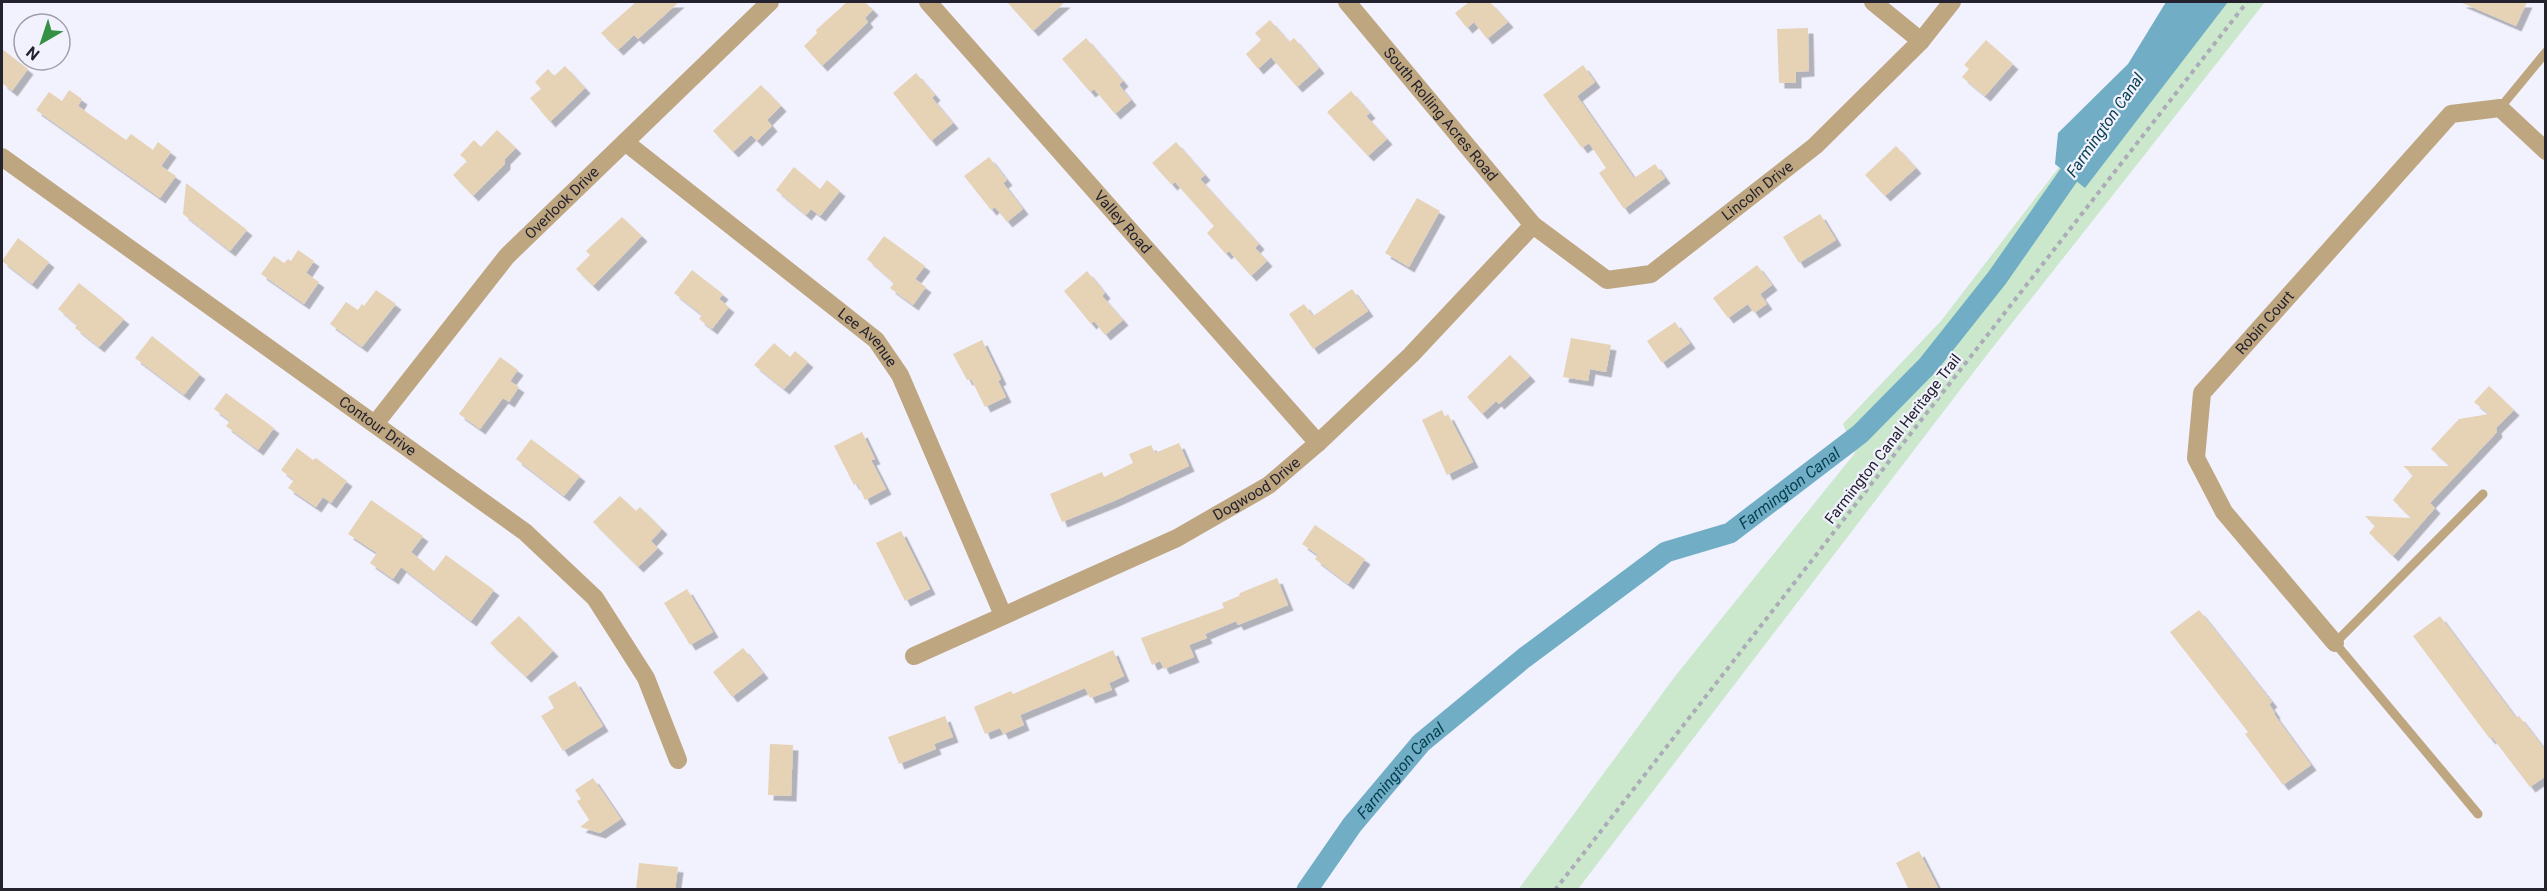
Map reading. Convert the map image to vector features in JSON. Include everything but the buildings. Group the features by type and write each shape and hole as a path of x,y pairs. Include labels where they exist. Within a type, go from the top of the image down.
{"street":[{"name":"Overlook Drive","path":"375,424 507,256 770,2"},
{"name":"Valley Road","path":"928,2 1318,443"},
{"name":"South Rolling Acres Road","path":"1347,2 1533,225"},
{"path":"1873,2 1921,41"},
{"name":"Lincoln Drive","path":"1533,225 1607,280 1652,274 1815,146 1921,41 1952,2"},
{"path":"2500,108 2546,150"},
{"name":"Robin Court","path":"2335,643 2224,512 2196,458 2202,393 2451,114 2500,108"},
{"name":"Lee Avenue","path":"625,142 876,340 900,375 1003,615"},
{"name":"Contour Drive","path":"2,157 525,531 596,598 646,678 678,760"},
{"name":"Dogwood Drive","path":"914,656 1177,538 1269,485 1318,443 1411,355 1533,225"}],"lane":[{"path":"2500,108 2546,52"},
{"path":"2478,814 2335,643 2483,495"}],"path":[{"name":"Farmington Canal Heritage Trail","path":"1556,890 2247,2"}],"green space":[{"path":"2186,2 2265,2 1986,356 1578,889 1518,890 1676,675 1855,453 1843,424 1941,321"}],"water":[{"path":"2166,2 2228,2 2085,188 2055,164 2058,133 2128,64"}],"waterway":[{"name":"Farmington Canal","path":"1307,890 1352,825 1421,743 1524,658 1666,552 1730,533 1860,434 1928,365 1997,278 2085,152"}]}
